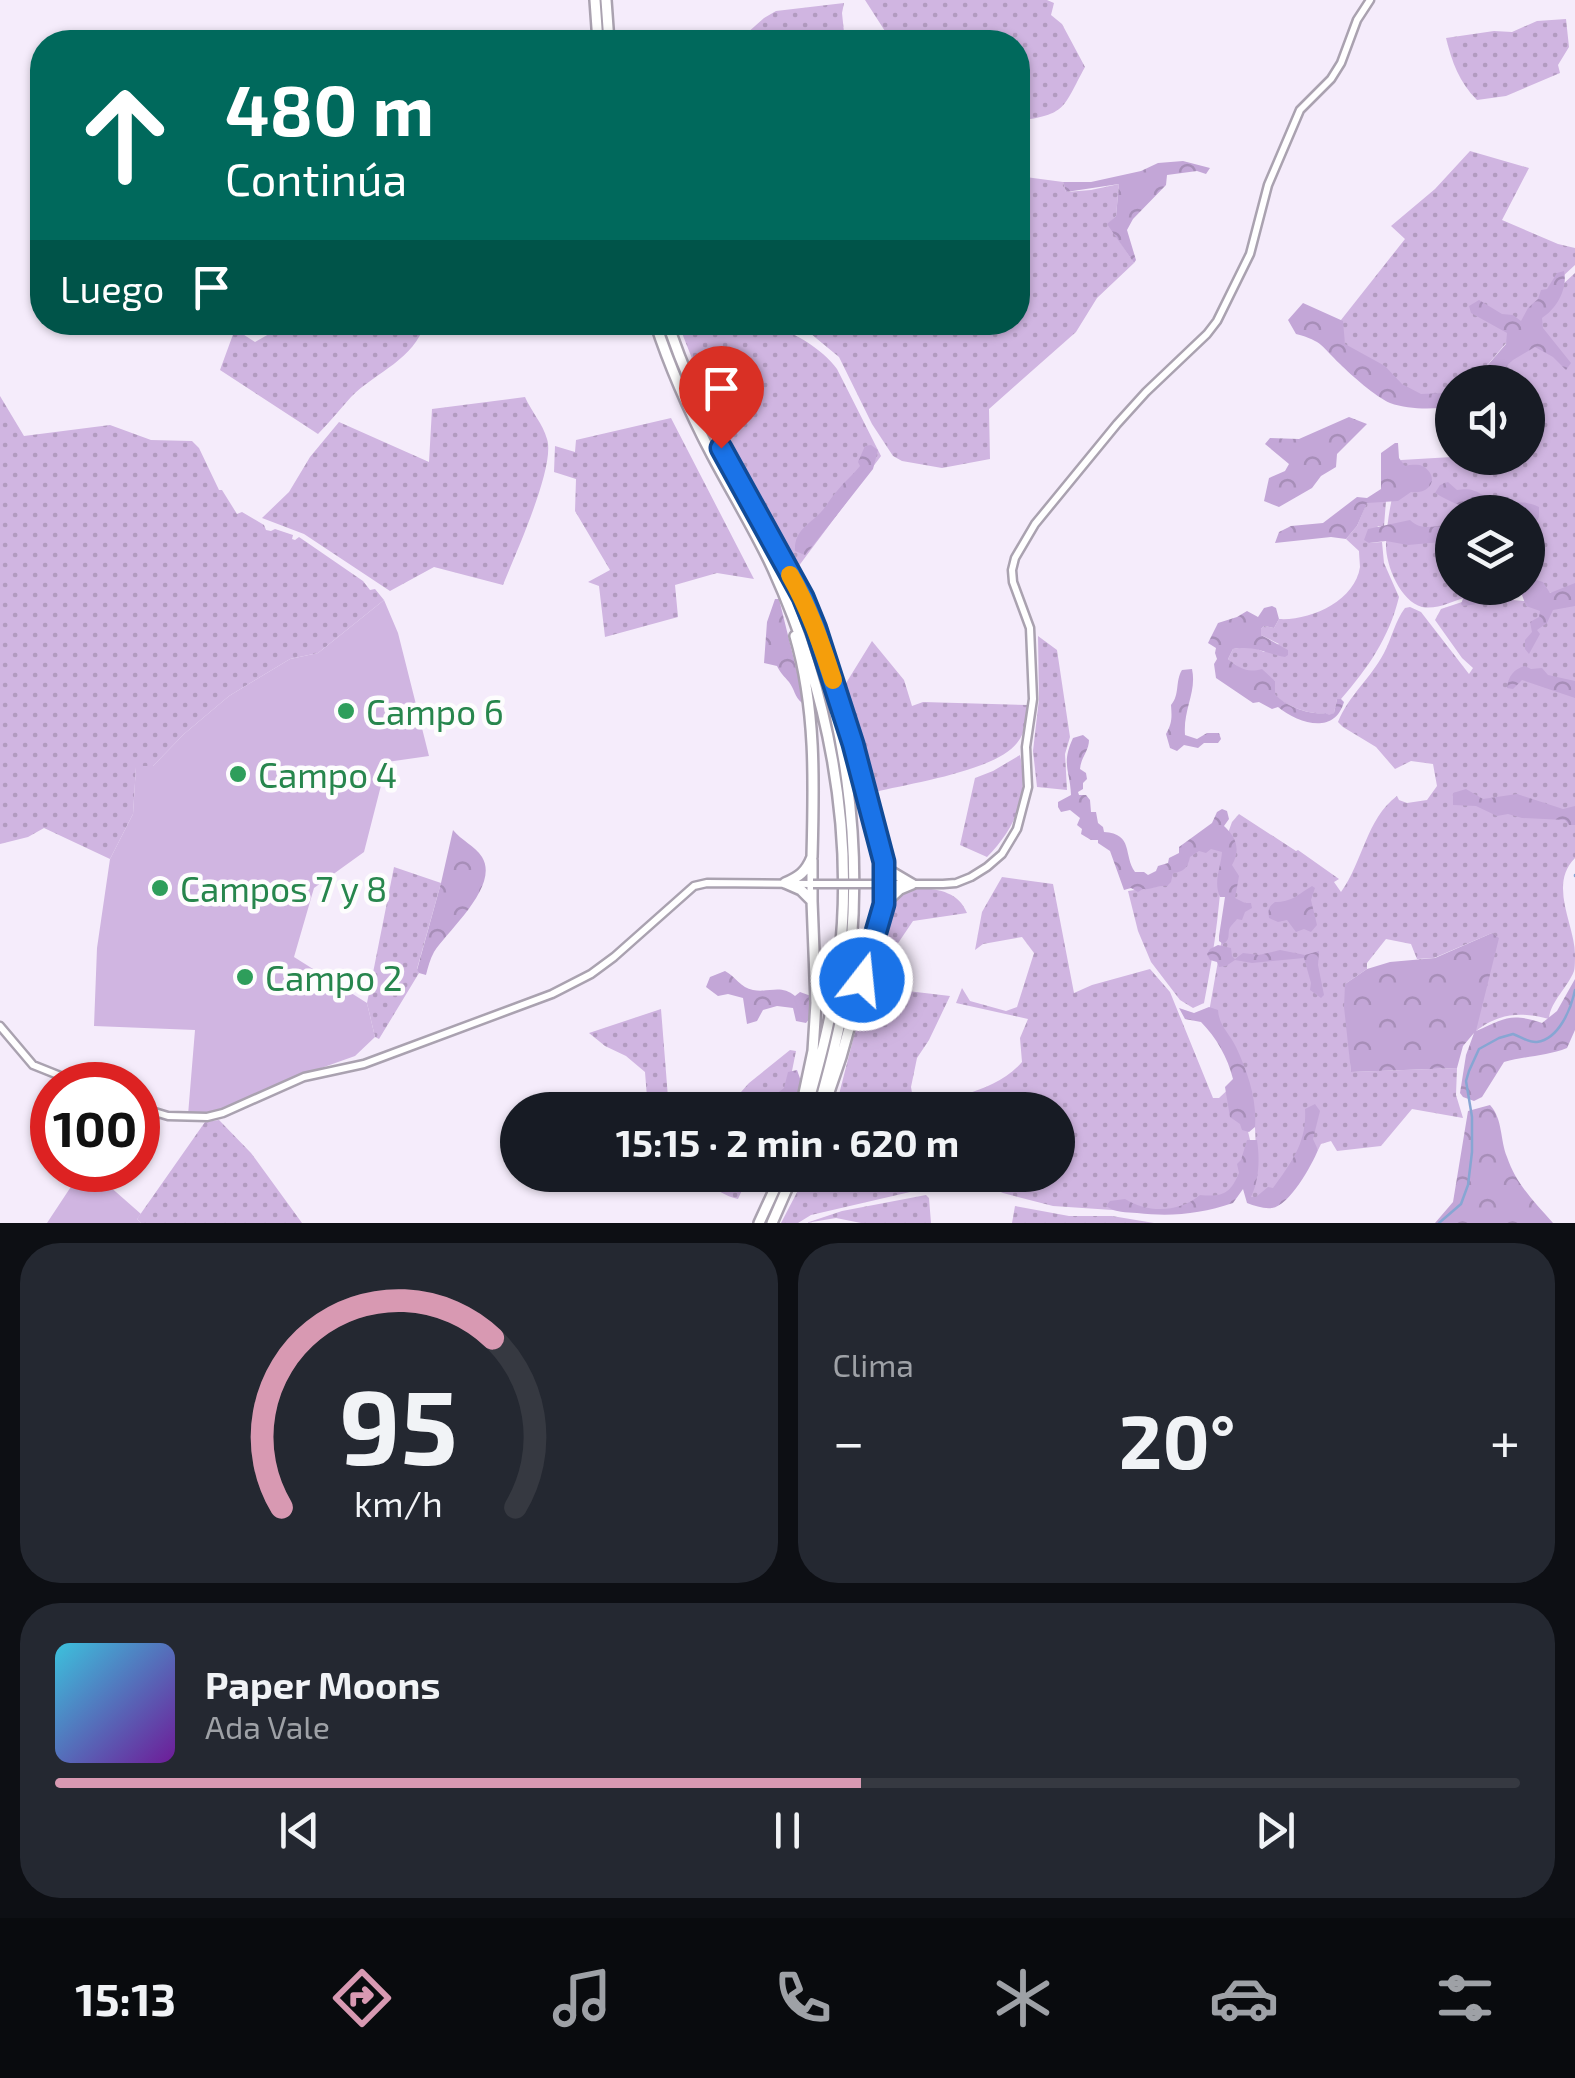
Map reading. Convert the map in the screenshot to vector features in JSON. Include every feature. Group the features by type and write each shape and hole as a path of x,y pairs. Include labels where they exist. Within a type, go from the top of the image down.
{"highway":[{"path":"596,0 597,30"},
{"path":"606,0 608,30"},
{"path":"660,335 711,454 772,567 801,635 821,701 841,828 842,909 839,961 822,1052 810,1092"},
{"path":"672,335 721,448 803,597 816,629 851,737 884,862 884,904 841,1057 827,1092"},
{"path":"783,561 832,700 845,767 854,855 850,964 824,1092"},
{"path":"772,567 804,666 815,772 812,902 816,1004 807,1092"},
{"path":"785,883 807,870 812,857"},
{"path":"884,862 890,871 912,884"},
{"path":"785,883 801,890 812,902"},
{"path":"884,904 912,884"},
{"path":"760,1223 774,1192"},
{"path":"772,1223 786,1192"}],"street":[{"path":"160,1114 191,1118 223,1114 304,1077 364,1064 564,988 614,958 694,886 943,884 971,877 1002,854 1018,829 1028,787 1026,747 1033,699 1030,628 1012,582 1016,558 1035,524 1117,424 1217,321 1250,254 1268,185 1300,110 1331,79 1356,20 1370,0"},
{"path":"0,1026 30,1062"}],"shaded area":[{"path":"865,0 1047,0 1054,3 1051,15 1062,24 1085,67 1061,107 1046,116 1030,119 1030,30 884,30"},
{"path":"844,3 844,30 750,30 776,11"},
{"path":"1566,19 1569,47 1558,65 1560,73 1506,96 1477,100 1457,71 1446,38 1512,32 1537,21"},
{"path":"1470,151 1529,168 1502,220 1575,248 1575,265 1487,365 1435,365 1435,402 1430,405 1346,354 1341,320 1405,239 1391,226 1435,189"},
{"path":"1030,178 1063,182 1066,192 1119,184 1116,216 1108,224 1134,263 1097,298 1076,332 989,409 990,459 942,468 893,456 872,424 839,357 812,335 1030,335"},
{"path":"1575,273 1575,594 1545,593 1545,495 1435,495 1435,605 1442,605 1422,607 1401,590 1386,552 1389,512 1401,460 1435,458 1435,475 1545,475 1545,365 1503,365"},
{"path":"233,335 244,335 255,342 267,335 420,335 404,356 351,397 318,434 220,370"},
{"path":"683,335 793,335 837,369 881,456 798,567 719,427"},
{"path":"0,396 24,436 110,425 151,440 192,441 237,514 242,512 266,530 293,535 295,540 299,537 363,581 370,590 375,589 384,600 318,653 290,659 229,696 153,766 136,767 133,814 110,859 44,828 0,844"},
{"path":"525,397 545,433 548,452 532,512 503,585 434,567 390,591 304,534 262,518 289,492 310,457 339,422 429,462 432,409"},
{"path":"671,418 754,579 717,573 675,585 678,617 605,637 599,586 588,582 610,570 575,511 576,479 554,472 555,446 575,452 576,440"},
{"path":"1386,501 1384,526 1378,526 1369,543 1382,542 1384,563 1399,597 1390,626 1369,664 1337,699 1334,713 1329,716 1292,706 1274,694 1275,681 1241,669 1228,659 1233,649 1251,646 1264,652 1279,644 1261,635 1264,626 1274,628 1279,619 1317,612 1350,590 1360,567 1359,551 1346,539 1357,526 1367,502"},
{"path":"384,600 398,633 429,756 387,762 364,852 314,888 294,957 367,1003 375,1037 355,1056 293,1078 216,1113 188,1115 195,1030 94,1026 97,948 110,859 133,814 136,766 153,766 229,696 290,659 318,653"},
{"path":"1575,601 1575,858 1567,869 1563,893 1574,943 1574,971 1549,1019 1511,1015 1475,1032 1498,938 1492,933 1434,958 1417,959 1411,944 1386,939 1367,963 1367,969 1345,984 1351,1072 1457,1068 1456,1095 1463,1118 1412,1109 1381,1146 1337,1151 1331,1141 1321,1144 1318,1150 1316,1147 1285,1199 1247,1200 1256,1152 1255,1127 1209,1012 1224,927 1228,833 1239,814 1339,879 1334,882 1341,892 1387,805 1397,796 1407,803 1427,800 1437,786 1433,764 1411,761 1395,769 1376,747 1338,722 1379,662 1405,608 1421,612 1469,674 1473,668 1435,620 1441,609 1453,605 1545,605"},
{"path":"1038,636 1057,650 1070,737 1065,754 1067,790 1037,787 1033,751 1039,699"},
{"path":"872,641 904,680 912,706 923,702 1028,705 1020,739 1006,753 972,768 875,792 843,688"},
{"path":"1020,755 1021,797 1006,834 987,857 960,845 975,778"},
{"path":"1223,837 1208,982 1204,1003 1193,1008 1180,1000 1151,962 1128,891 1155,887 1195,851"},
{"path":"394,867 441,883 419,973 379,1039 375,1037 367,1003"},
{"path":"1002,877 1053,884 1074,993 1150,969 1170,992 1213,1098 1219,1098 1236,1082 1251,1144 1238,1194 1157,1213 1053,1206 1001,1192 1075,1192 1075,1092 972,1092 1003,1078 1022,1062 1020,1038 1028,1019 956,1003 962,988 970,1001 1006,1011 1017,1007 1034,953 1022,937 983,944 975,950 982,912"},
{"path":"920,888 948,893 967,913 913,921 888,958 882,988 950,996 917,1058 912,1092 840,1092 887,907 899,894"},
{"path":"661,1009 668,1092 647,1092 645,1072 589,1033"},
{"path":"790,1050 796,1051 786,1092 741,1092"},
{"path":"219,1120 251,1153 302,1223 141,1223 137,1219 156,1192 160,1192 160,1186 205,1122"},
{"path":"67,1192 116,1192 141,1214 137,1219 141,1223 47,1223"},
{"path":"722,1192 741,1192 738,1199"},
{"path":"797,1192 910,1192 811,1215 798,1223 781,1223"},
{"path":"926,1195 931,1223 861,1223 836,1218 806,1223 842,1211"},
{"path":"1015,1206 1069,1216 1112,1216 1154,1223 1012,1223"}],"green space":[{"path":"1183,161 1210,168 1206,174 1197,171 1167,175 1166,185 1127,230 1134,263 1107,224 1116,216 1119,184 1066,192 1063,182 1091,182 1141,171 1158,163"},
{"path":"1564,271 1560,298 1542,318 1543,328 1571,363 1566,370 1535,347 1508,365 1488,365 1506,344 1507,333 1471,313 1469,306 1479,300 1521,321 1557,273"},
{"path":"1303,303 1343,321 1345,344 1385,366 1402,384 1421,394 1435,393 1435,408 1405,407 1378,396 1321,345 1296,334 1288,320"},
{"path":"1349,417 1367,424 1337,454 1336,467 1321,476 1312,488 1279,507 1264,501 1269,478 1285,471 1289,464 1265,444 1270,438 1299,439"},
{"path":"1395,443 1405,466 1419,465 1431,474 1428,487 1398,501 1367,503 1346,539 1275,543 1279,532 1291,526 1323,523 1357,497 1367,498 1381,489 1381,453"},
{"path":"865,446 878,450 873,469 805,555 795,551 800,533 860,466"},
{"path":"1448,482 1457,490 1482,495 1439,495 1435,493"},
{"path":"1410,520 1425,527 1435,526 1435,543 1369,543 1364,540 1368,529"},
{"path":"1575,583 1575,606 1553,610 1547,623 1537,630 1540,634 1529,654 1525,640 1532,632 1530,622 1539,617 1540,611 1526,606 1545,605 1545,585 1550,593"},
{"path":"775,599 779,599 802,703 777,666 764,663 767,622"},
{"path":"1272,606 1279,619 1274,628 1264,626 1261,635 1288,650 1288,655 1241,648 1233,649 1228,659 1244,669 1262,669 1275,681 1275,694 1299,709 1329,715 1334,713 1337,699 1341,699 1344,702 1339,713 1324,723 1305,721 1278,707 1253,703 1216,678 1216,648 1208,643 1218,623 1247,611 1258,617 1264,608"},
{"path":"1525,666 1575,681 1575,698 1522,680 1513,689 1507,688 1512,674"},
{"path":"1192,669 1185,735 1197,739 1207,733 1219,733 1221,739 1198,748 1184,745 1177,751 1170,748 1166,734 1171,705 1182,670"},
{"path":"1083,735 1089,740 1080,769 1087,779 1079,795 1090,800 1091,812 1096,812 1104,832 1124,841 1135,872 1148,875 1156,871 1179,853 1179,847 1212,823 1217,812 1227,811 1229,819 1224,826 1237,849 1232,865 1239,876 1235,898 1251,903 1252,908 1231,926 1223,944 1219,941 1225,897 1220,897 1217,886 1222,852 1199,851 1190,857 1185,868 1173,873 1167,886 1138,892 1124,890 1110,851 1098,840 1081,834 1077,825 1080,818 1070,810 1061,812 1058,802 1071,795 1069,747 1073,738"},
{"path":"1466,789 1483,799 1517,794 1563,809 1575,806 1575,825 1565,820 1497,816 1476,806 1453,805 1453,793"},
{"path":"453,830 482,857 484,881 470,907 434,952 426,975 417,970"},
{"path":"1312,886 1317,925 1311,932 1296,932 1287,920 1269,918 1269,909 1275,902 1290,899"},
{"path":"1492,933 1499,938 1476,1031 1514,1018 1542,1023 1557,1011 1575,979 1575,1030 1567,1048 1504,1062 1482,1097 1474,1101 1460,1093 1474,1033 1463,1046 1457,1068 1351,1072 1345,984 1367,969 1390,962 1435,958"},
{"path":"1218,945 1231,948 1235,959 1243,953 1259,955 1280,950 1305,955 1319,951 1324,995 1321,998 1310,990 1304,958 1252,963 1235,960 1219,967 1207,954"},
{"path":"725,971 749,989 811,996 810,1018 806,1023 796,1021 793,1008 777,1006 763,1010 757,1021 747,1024 743,998 718,996 706,987 710,977"},
{"path":"1209,1007 1218,1010 1248,1076 1255,1117 1255,1127 1249,1132 1230,1117 1225,1087 1233,1079 1221,1048 1201,1022 1185,1019 1179,1008 1194,1013"},
{"path":"797,1070 802,1084 799,1092 779,1092 784,1088 788,1072"},
{"path":"1315,1104 1320,1111 1313,1139 1318,1150 1299,1184 1279,1206 1266,1208 1247,1203 1243,1189 1233,1203 1185,1214 1125,1212 1106,1206 1110,1201 1125,1199 1143,1207 1173,1208 1200,1195 1225,1193 1239,1173 1237,1164 1247,1140 1257,1140 1258,1169 1251,1197 1256,1197 1268,1187 1273,1188 1286,1169 1301,1142 1305,1109"},
{"path":"1490,1105 1515,1176 1553,1223 1435,1223 1453,1202 1468,1111"}],"waterway":[{"path":"1439,1223 1461,1204 1468,1185 1472,1117 1466,1081 1479,1049 1513,1034 1531,1042 1545,1040 1563,1022 1575,990"}],"slow traffic":[{"path":"790,575 803,597 833,680"}],"place":[{"name":"Campo 6","path":"346,711"},
{"name":"Campo 4","path":"238,774"},
{"name":"Campos 7 y 8","path":"160,888"},
{"name":"Campo 2","path":"245,977"}],"route":[{"path":"721,448 803,597 859,764 884,862 884,904 862,980"}]}
